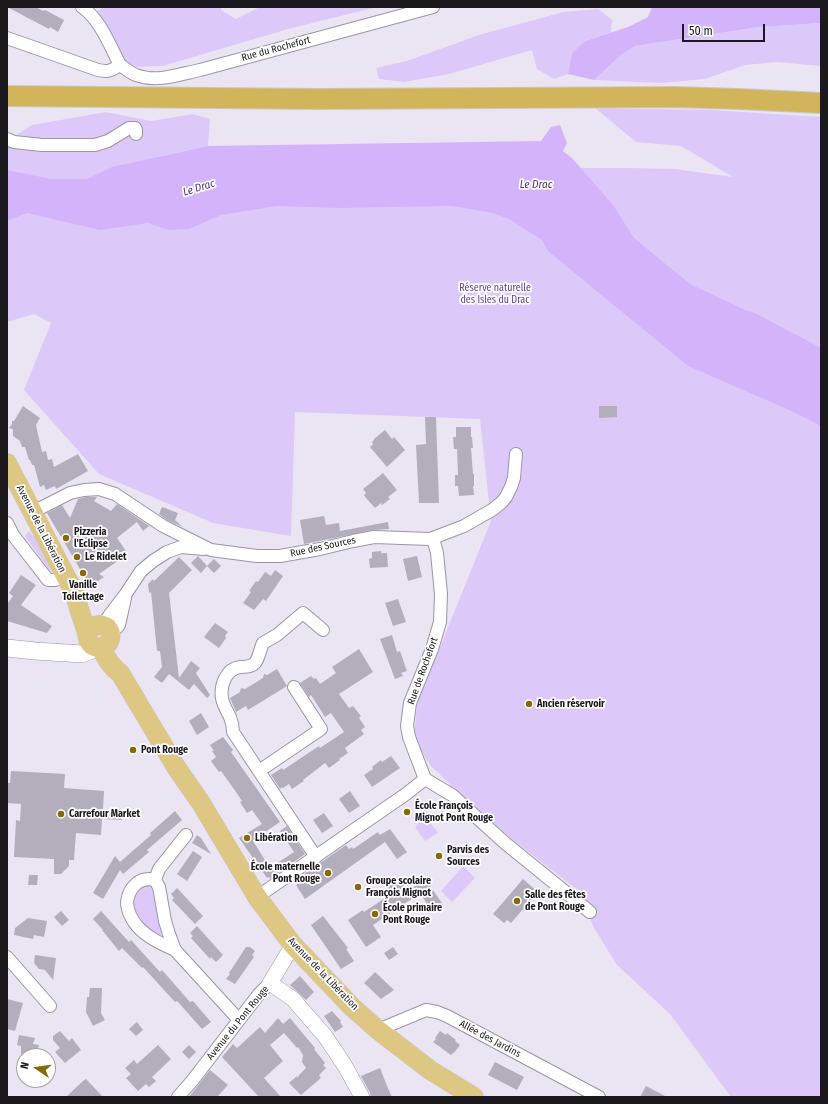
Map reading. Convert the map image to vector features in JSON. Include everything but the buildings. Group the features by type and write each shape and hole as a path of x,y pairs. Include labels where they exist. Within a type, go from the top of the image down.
{"highway":[{"path":"7,96 295,99 667,97 821,103"}],"main road":[{"name":"Avenue de la Libération","path":"7,463 12,484 33,512 75,594 78,607 100,636 105,657 115,670 120,673 176,767 201,804 257,897 293,945 352,1007 378,1030 430,1070 474,1097"},
{"path":"7,648 35,652 48,652 100,636"}],"street":[{"path":"7,38 98,70 106,72 111,71 120,65 95,19 82,7"},
{"name":"Rue du Rochefort","path":"120,65 136,75 150,78 166,78 433,7"},
{"path":"7,139 14,142 42,145 95,145 108,141 129,128 135,128 136,134"},
{"name":"Rue des Sources","path":"33,512 70,493 99,489 114,494 162,526 211,550 257,556 280,556 374,537 430,540 464,526 501,503 506,497 514,478 516,454"},
{"path":"7,523 13,535 48,580 55,580 65,577"},
{"name":"Rue de Rochefort","path":"425,779 409,737 407,726 410,703 432,649 440,622 441,594 437,553 434,542 430,540"},
{"path":"100,636 119,625 125,595 141,571 153,560 167,552 181,547 211,550"},
{"path":"316,857 233,732 231,719 224,705 222,688 228,673 234,669 250,666 254,663 258,658 262,643 277,635 303,613 323,630"},
{"path":"259,771 321,729 294,686"},
{"path":"257,897 406,794 425,779 452,795 505,842 590,912"},
{"path":"155,880 159,870 186,835"},
{"path":"175,950 158,942 137,927 130,916 127,902 129,894 139,881 149,878 155,880 159,886 165,921 175,950 239,1020"},
{"name":"Avenue du Pont Rouge","path":"178,1097 259,994 270,983 293,945"},
{"path":"7,956 50,1006"},
{"path":"270,983 294,999 325,1036 345,1066 362,1097"},
{"name":"Allée des Jardins","path":"378,1030 426,1010 437,1012 599,1097"}],"green space":[{"path":"104,7 221,7 221,10 236,19 260,7 377,7 288,29 163,66 136,67 119,58 96,12"},
{"path":"598,9 612,20 611,32 585,41 572,53 568,74 554,79 537,69 532,50 449,74 404,82 379,79 376,68 407,61 479,35 563,12"},
{"path":"821,23 821,66 777,62 745,65 705,79 661,83 594,80 621,55 635,46 759,27"},
{"name":"Réserve naturelle des Isles du Drac","path":"595,108 711,110 821,117 821,1097 731,1097 670,1014 617,965 594,928 579,891 513,840 464,798 431,766 414,740 417,704 491,521 480,419 295,412 291,536 213,523 99,474 24,390 51,323 34,314 7,322 7,141 32,125 106,112 151,121 193,114 210,119 208,146 157,157 246,168 629,168 675,169 733,177 681,146 636,142"},
{"path":"29,531 33,536 37,535 53,569 50,571 25,536"},
{"path":"425,816 438,833 425,841 415,827 420,822 419,819"},
{"path":"463,866 475,878 452,902 441,891"},
{"path":"142,885 148,885 153,888 163,932 160,936 148,931 133,914 132,895"}],"water":[{"path":"652,7 821,7 821,23 759,27 635,46 621,55 594,80 568,74 572,53 585,41 628,27 648,17"},
{"name":"Le Drac","path":"560,125 567,143 563,151 572,158 613,205 634,238 690,284 745,310 755,313 821,348 821,426 796,413 688,366 548,251 542,240 509,219 493,213 452,206 338,208 277,206 221,215 189,229 169,230 148,223 100,230 27,213 7,221 7,170 51,179 87,179 112,167 208,146 541,141 551,127"}],"place":[{"name":"Pizzeria l'Eclipse","path":"66,538"},
{"name":"Le Ridelet","path":"77,557"},
{"name":"Vanille Toilettage","path":"83,573"},
{"name":"Ancien réservoir","path":"529,704"},
{"name":"Pont Rouge","path":"133,750"},
{"name":"École François Mignot Pont Rouge","path":"407,812"},
{"name":"Carrefour Market","path":"61,814"},
{"name":"Libération","path":"247,838"},
{"name":"Parvis des Sources","path":"439,856"},
{"name":"École maternelle Pont Rouge","path":"328,873"},
{"name":"Groupe scolaire François Mignot","path":"358,887"},
{"name":"Salle des fêtes de Pont Rouge","path":"517,901"},
{"name":"École primaire Pont Rouge","path":"375,914"}]}
